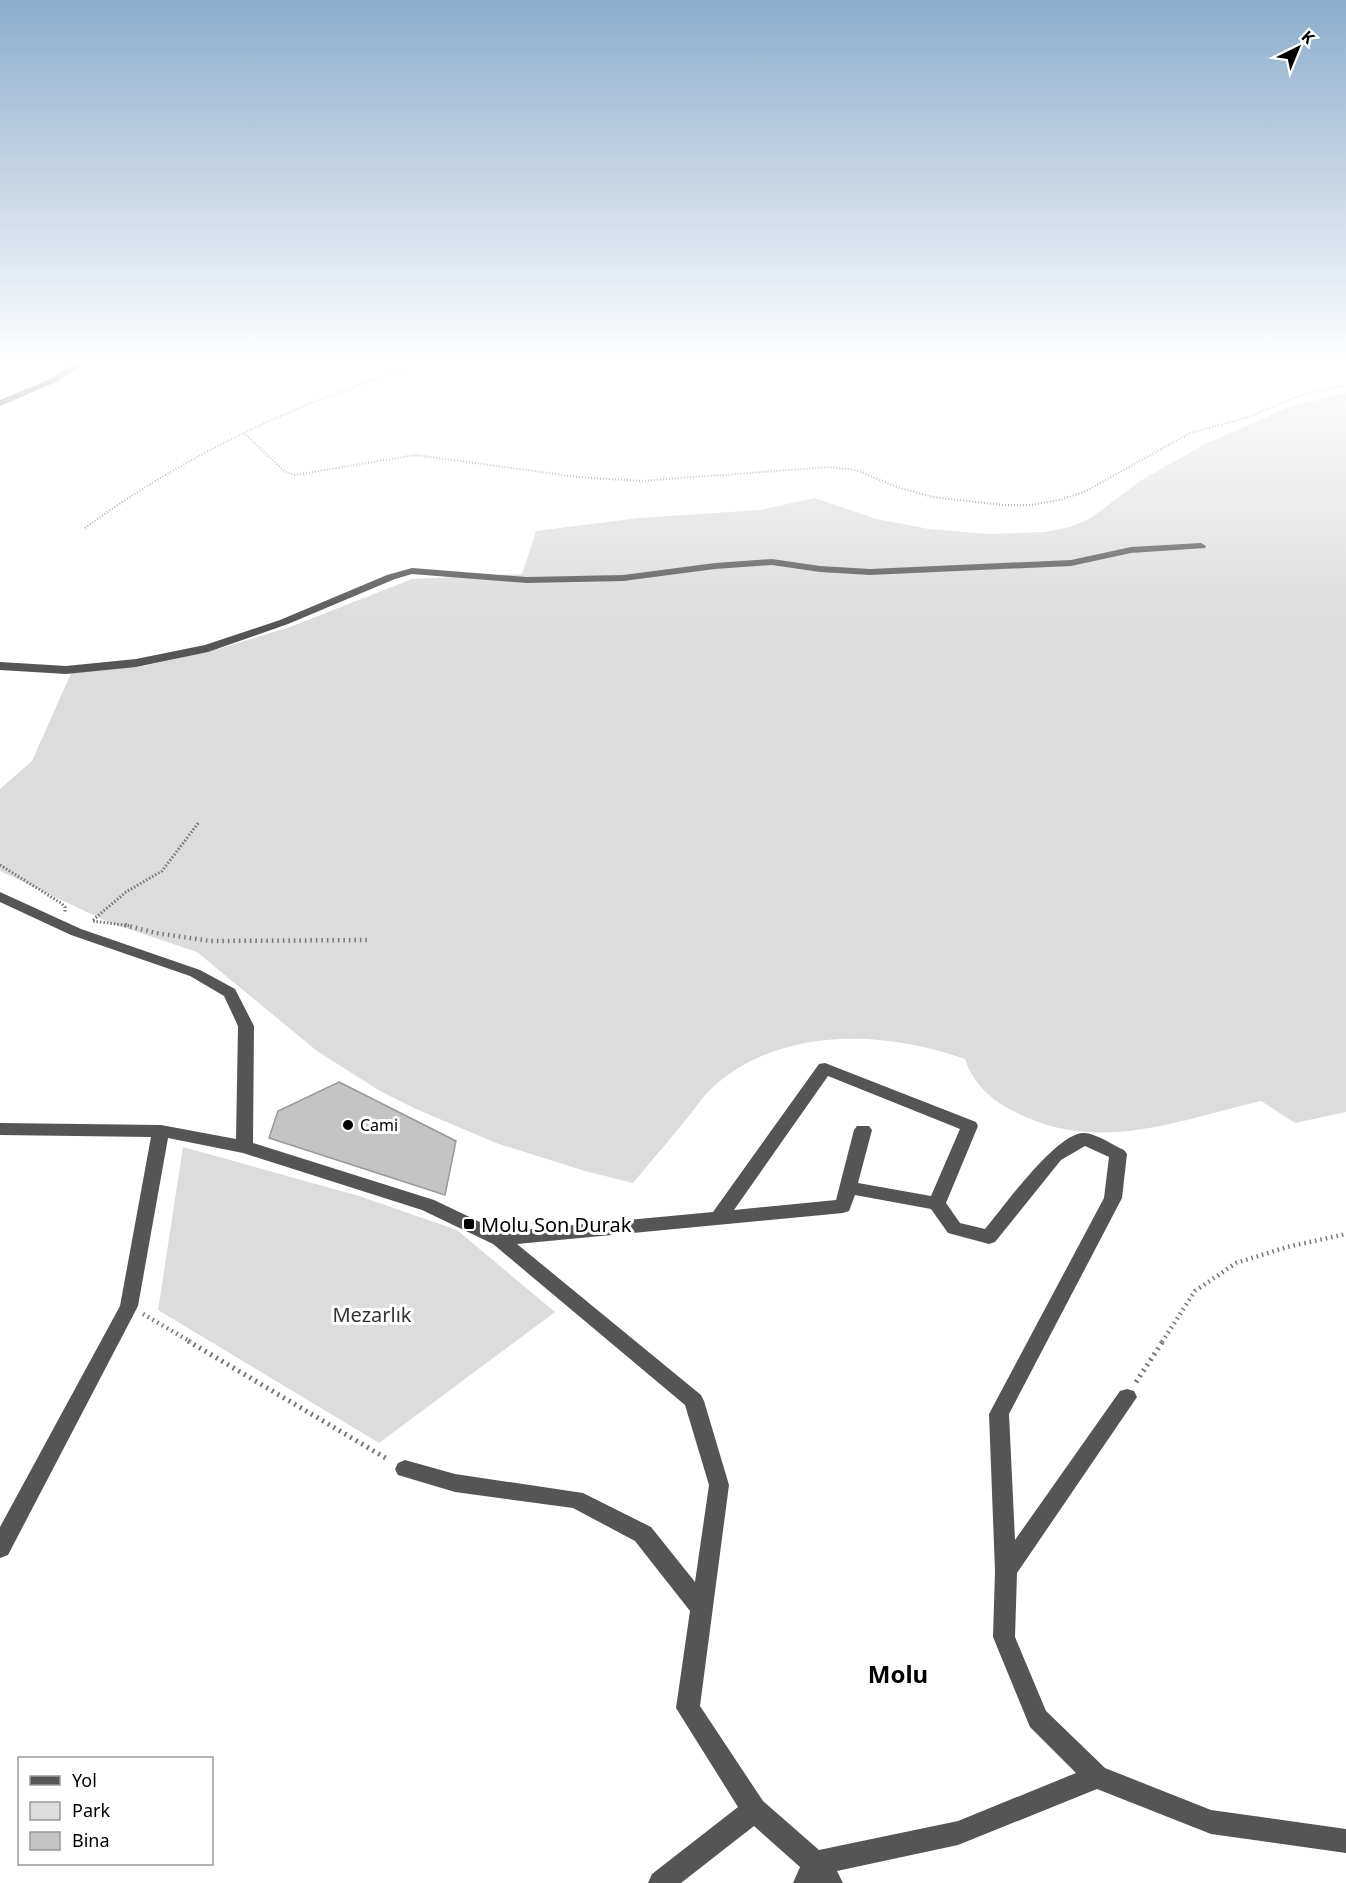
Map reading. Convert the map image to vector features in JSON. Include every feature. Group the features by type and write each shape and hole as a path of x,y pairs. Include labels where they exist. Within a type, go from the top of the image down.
{"street":[{"path":"0,666 66,669 136,663 208,648 284,622 391,577 412,571 527,580 612,578 772,562 820,569 870,572 1071,563 1131,550 1201,546"},
{"path":"0,896 58,924 195,973 230,993 246,1026 244,1147"},
{"path":"719,1217 825,1068 970,1126 937,1204"},
{"path":"0,1129 161,1131 244,1147 428,1205 500,1239 694,1401 718,1485 688,1708 754,1810 817,1876 958,1833 1097,1777"},
{"path":"500,1239 843,1206 862,1130"},
{"path":"0,1548 129,1306 161,1131"},
{"path":"849,1188 937,1204 954,1228 989,1237 1055,1156 1084,1139 1118,1154 1113,1198 999,1414 1006,1571 1004,1637 1038,1719 1097,1777 1211,1822 1346,1841"},
{"path":"1006,1571 1127,1397"},
{"path":"405,1469 455,1483 576,1499 644,1534 700,1606"},
{"path":"661,1883 754,1810"}],"path":[{"path":"85,528 126,498 213,450"},
{"path":"262,450 284,471 295,475 415,455 578,477 641,481 830,467 856,470 897,487 933,496 1003,505 1031,505 1060,500 1084,492 1158,450"},
{"path":"199,822 162,871 126,892 93,920 156,933 210,940 370,940"},
{"path":"0,865 63,905 65,913 58,924"},
{"path":"1127,1397 1195,1292 1236,1263 1287,1247 1346,1234"},
{"path":"129,1306 405,1469"}],"green space":[{"path":"1195,450 1346,450 1346,1112 1295,1123 1261,1101 1167,1125 1136,1130 1075,1131 1044,1124 1005,1107 978,1083 965,1059 934,1049 901,1043 868,1039 834,1039 801,1044 769,1053 740,1067 706,1094 633,1183 585,1171 496,1143 416,1109 380,1091 317,1051 197,952 108,922 0,871 0,789 32,761 72,671 144,666 218,649 290,627 412,579 522,574 536,531 639,518 760,510 815,498 876,519 929,529 989,534 1044,532 1070,527 1091,518 1140,481"},
{"name":"Mezarlık","path":"183,1147 359,1196 457,1230 555,1312 379,1443 158,1310"}],"building":[{"name":"Cami","path":"339,1082 456,1141 445,1195 269,1138 278,1111"}],"place":[{"name":"Cami","path":"348,1125"},
{"name":"Molu Son Durak","path":"469,1224"}],"district":[{"name":"Molu","path":"898,1673"}]}
